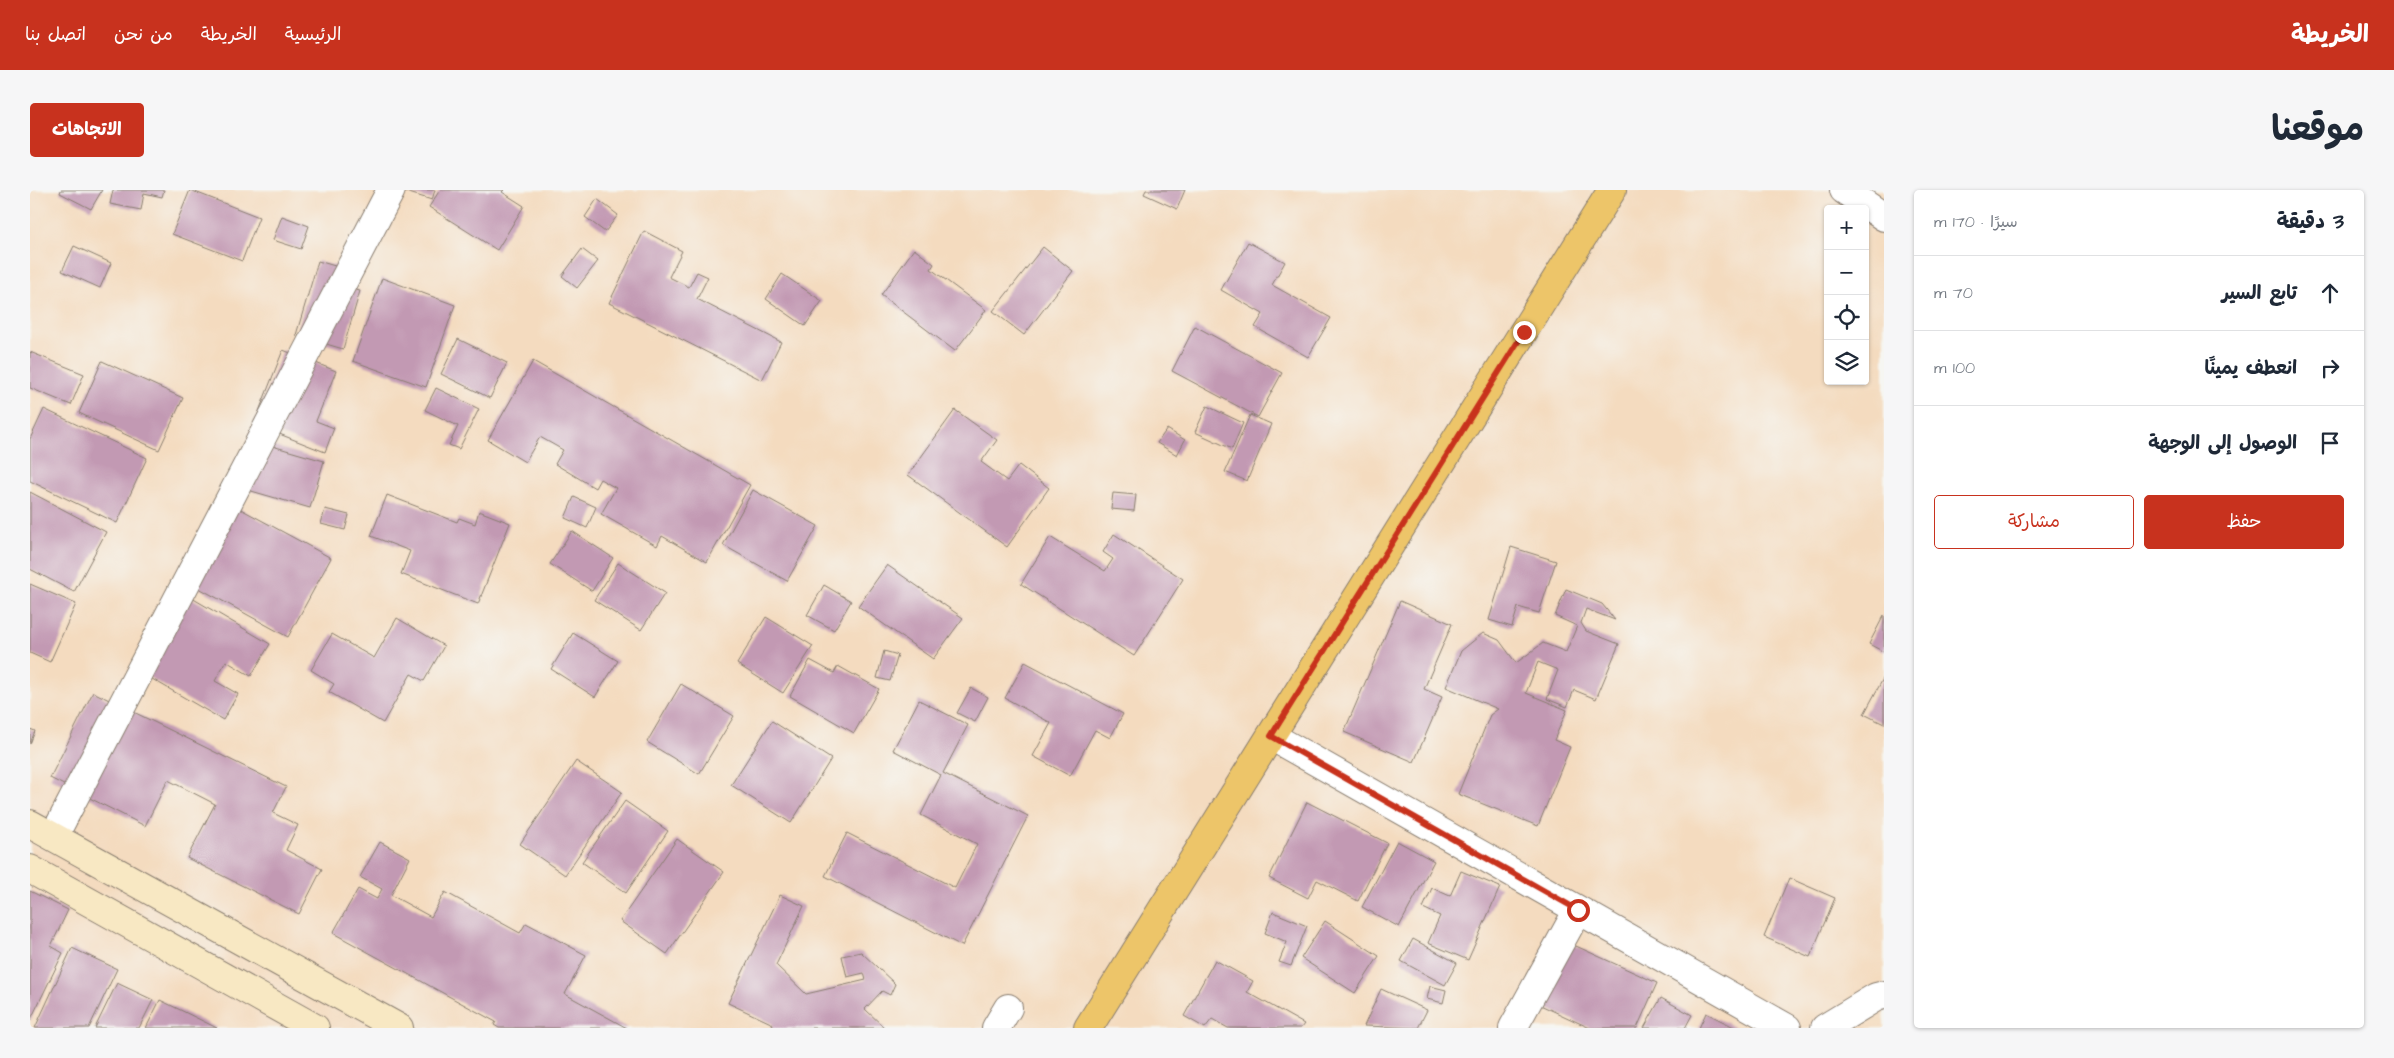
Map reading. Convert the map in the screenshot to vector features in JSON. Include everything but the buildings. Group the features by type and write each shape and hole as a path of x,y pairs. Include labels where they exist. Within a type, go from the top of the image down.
{"main road":[{"path":"1088,1028 1612,190"},
{"path":"30,824 399,1028"},
{"path":"30,869 315,1028"}],"street":[{"path":"54,836 391,190"},
{"path":"1844,190 1884,217"},
{"path":"1271,736 1788,1028"},
{"path":"1513,1028 1578,910"},
{"path":"1825,1028 1876,997 1884,995"}],"route":[{"path":"1524,332 1271,736 1578,910"}]}
